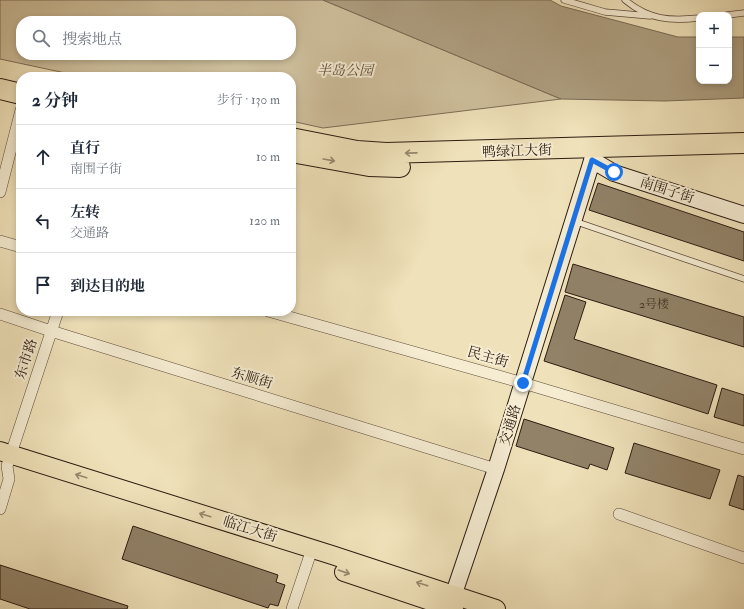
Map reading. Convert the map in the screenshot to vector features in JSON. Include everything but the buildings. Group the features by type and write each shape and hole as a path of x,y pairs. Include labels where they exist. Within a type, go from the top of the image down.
{"highway":[{"path":"0,77 16,81"},
{"path":"0,89 16,93"},
{"name":"鸭绿江大街","path":"296,139 357,151 386,154 744,156"},
{"name":"鸭绿江大街","path":"296,153 331,160 376,166 404,167 744,143"}],"main road":[{"name":"临江大街","path":"4,459 310,554 451,605 496,609"}],"street":[{"path":"0,192 16,130"},
{"name":"南围子街","path":"594,154 614,172 744,216"},
{"name":"交通路","path":"451,605 496,469 594,154"},
{"path":"0,241 16,246"},
{"name":"东顺街","path":"0,314 496,469"},
{"name":"东市路","path":"0,509 10,479 4,459 56,316"},
{"name":"民主街","path":"286,316 523,383 744,448"},
{"path":"619,514 744,558"},
{"path":"292,609 310,554"}],"lane":[{"path":"564,0 605,12 650,16 666,20 696,18"},
{"path":"625,0 650,16"},
{"path":"732,14 744,13"},
{"path":"573,221 744,280"}],"green space":[{"name":"半岛公园","path":"0,0 323,0 561,99 323,128 296,122 296,72 61,72 0,59"}],"shaded area":[{"path":"323,0 550,0 561,6 678,37 696,37 696,84 732,84 732,37 744,37 744,98 665,101 561,99"}],"route":[{"path":"523,383 592,160 614,172"}]}
